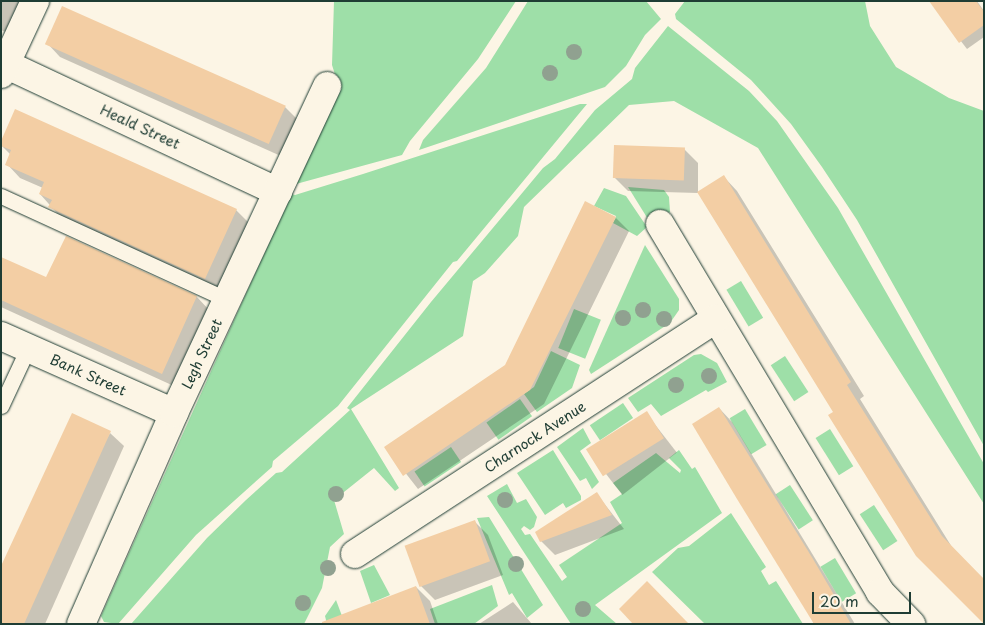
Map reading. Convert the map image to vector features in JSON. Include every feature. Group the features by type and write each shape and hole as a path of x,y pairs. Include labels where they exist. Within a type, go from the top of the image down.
{"street":[{"path":"3,66 34,1"},
{"name":"Heald Street","path":"3,66 278,192"},
{"name":"Legh Street","path":"81,624 174,413 327,86"},
{"path":"660,224 715,319 880,592 911,624"},
{"name":"Charnock Avenue","path":"355,554 715,319"},
{"name":"Bank Street","path":"1,336 174,413"}],"lane":[{"path":"1,196 228,300"},
{"path":"1,406 28,348"}],"green space":[{"path":"334,1 516,1 478,59 410,141 402,155 296,184 340,90 332,65"},
{"path":"528,1 646,1 661,19 645,35 626,66 605,87 419,150 423,140 486,68"},
{"path":"685,1 865,1 870,26 896,67 949,98 984,111 984,446 857,220 822,167 791,124 751,80 676,19 675,14"},
{"path":"668,26 749,91 777,121 838,208 984,464 984,504 758,148 674,101 629,105 524,207 518,236 485,273 473,281 463,336 351,409 399,488 395,491 374,468 334,500 344,534 330,547 322,588 304,624 131,624 207,538 276,473 282,472 350,410 347,408 431,302 543,168 555,159 595,110 632,79 635,68"},
{"path":"580,104 587,104 457,261 453,262 338,406 273,461 272,467 196,535 118,624 104,622 101,616 291,194 295,195 363,174"},
{"path":"628,187 664,190 669,197 670,212 651,224"},
{"path":"604,188 626,196 647,227 637,236 613,223 616,216 594,206"},
{"path":"645,245 679,299 679,310 670,323 591,374 589,370"},
{"path":"741,281 763,318 749,327 726,290"},
{"path":"574,309 601,320 585,359 558,348"},
{"path":"551,351 580,365 572,388 537,412 524,394 534,387"},
{"path":"701,354 717,363 727,382 708,392 706,390 661,416 651,404 638,412 628,398 694,355"},
{"path":"785,356 808,392 794,401 771,365"},
{"path":"520,399 532,416 498,440 486,423"},
{"path":"623,403 633,418 600,440 590,425"},
{"path":"745,409 767,445 751,454 730,418"},
{"path":"583,428 591,443 580,451 599,482 592,489 586,478 580,481 557,447"},
{"path":"830,429 853,466 839,475 816,438"},
{"path":"451,447 461,462 425,487 415,472"},
{"path":"553,450 581,496 581,500 566,508 563,503 545,515 517,473"},
{"path":"679,450 692,469 695,467 722,513 595,605 617,624 571,624 487,496 507,484 517,503 526,499 537,517 534,527 530,530 524,526 521,529 525,535 530,534 562,581 567,577 559,565 622,523 610,502 622,494 613,483 656,453 680,473 681,470 669,458"},
{"path":"790,485 813,520 799,529 776,494"},
{"path":"874,505 897,541 883,550 860,514"},
{"path":"731,513 766,567 761,571 769,585 776,581 803,624 705,624 652,572 678,548 689,546"},
{"path":"489,517 543,605 527,618 512,593 509,595 477,518"},
{"path":"835,558 856,593 842,602 820,567"},
{"path":"374,565 390,595 371,603 360,571"},
{"path":"492,585 498,606 474,624 435,624 430,609"},
{"path":"336,600 345,624 327,624 325,616"}],"building":[{"path":"929,1 976,1 984,12 984,25 959,43"},
{"path":"62,6 286,106 269,144 45,44"},
{"path":"15,109 237,209 205,279 48,207 52,200 39,194 44,182 5,165 11,150 1,146 1,141"},
{"path":"614,145 685,147 684,180 613,178"},
{"path":"724,175 851,382 847,385 942,536 984,579 984,624 916,556 828,415 833,412 697,192"},
{"path":"585,201 616,217 530,390 403,476 384,447 505,365"},
{"path":"66,236 197,296 162,374 1,300 1,257 46,277"},
{"path":"719,407 851,624 814,624 737,499 692,424"},
{"path":"647,411 664,438 603,476 586,449"},
{"path":"72,413 111,431 24,624 1,624 1,566"},
{"path":"597,492 612,515 540,542 535,532"},
{"path":"475,520 490,561 420,587 405,546"},
{"path":"647,581 689,624 633,624 619,609"},
{"path":"416,586 430,624 322,624 322,622"}]}
